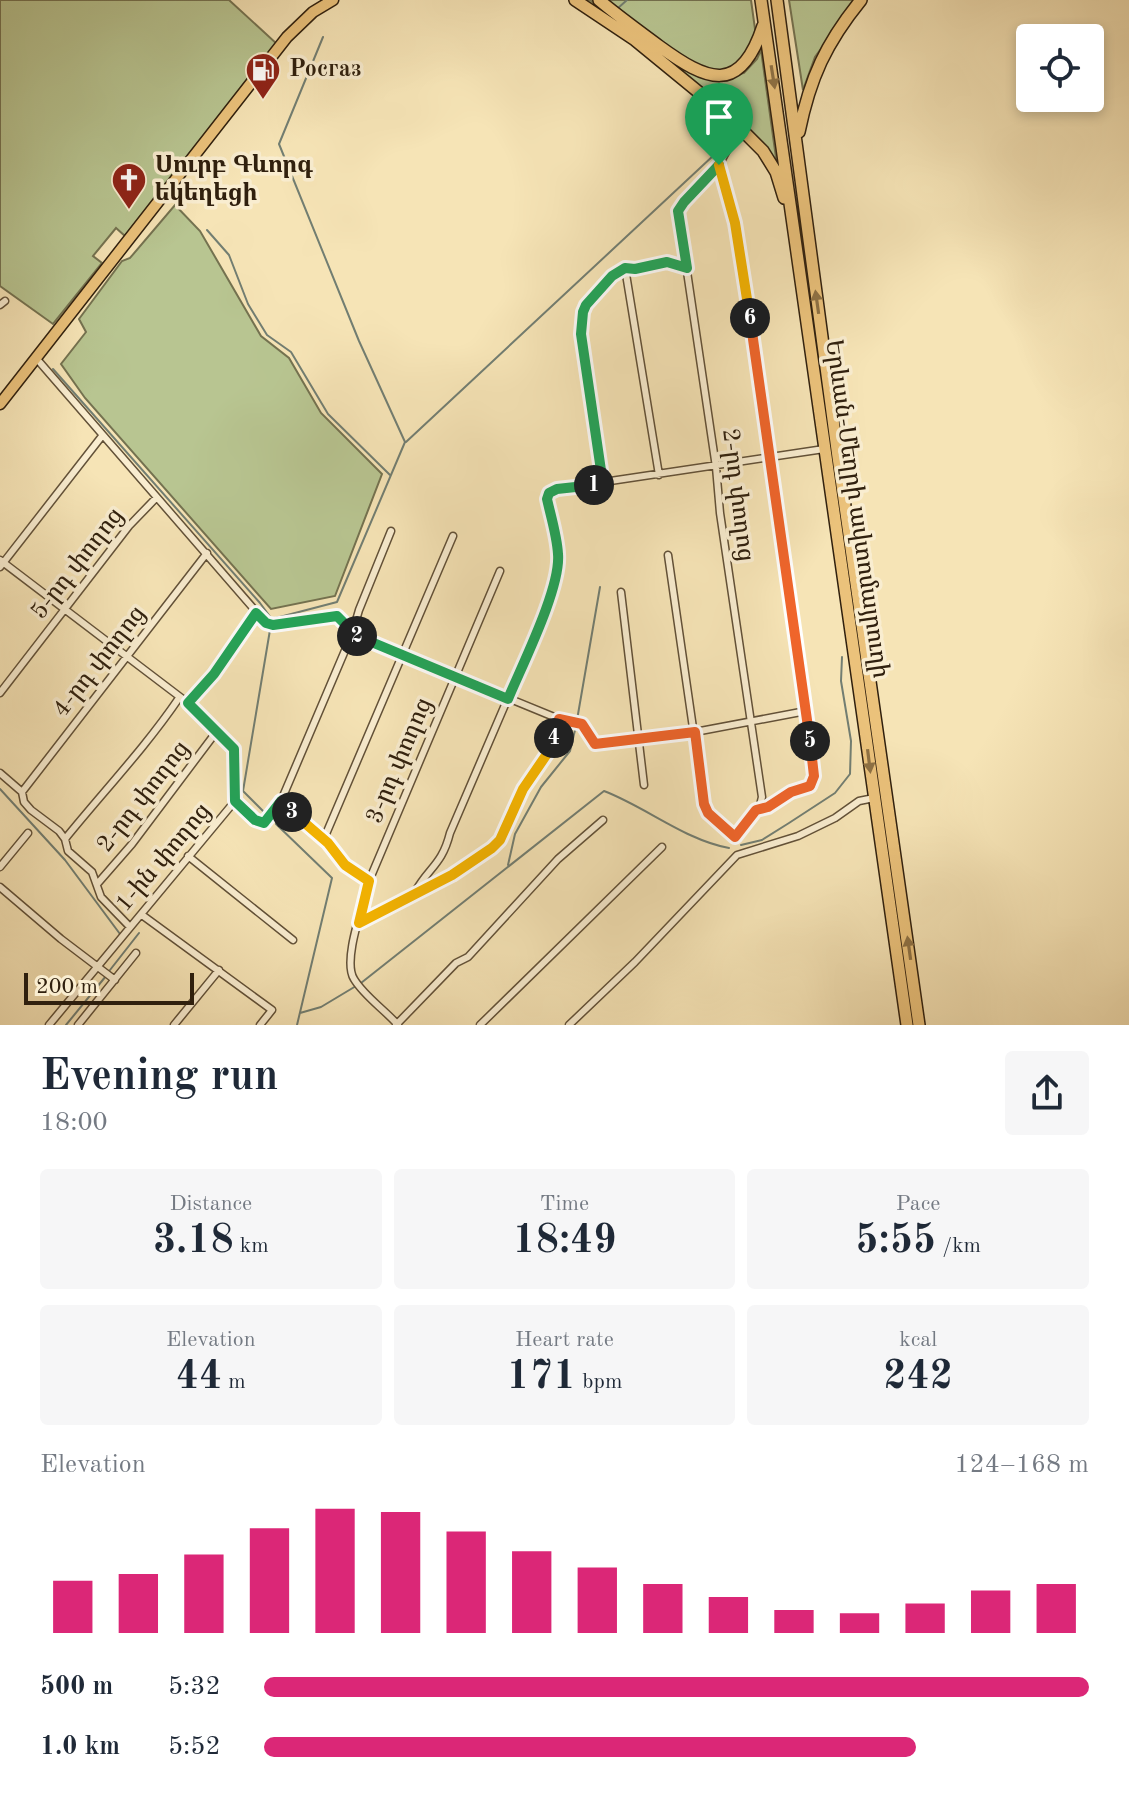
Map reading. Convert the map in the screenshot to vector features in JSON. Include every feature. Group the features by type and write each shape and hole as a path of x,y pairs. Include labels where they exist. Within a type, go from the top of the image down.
{"highway":[{"path":"575,0 635,40 740,127 763,151 776,172 792,213"},
{"path":"599,0 664,50 707,75 731,73 741,67 755,51 764,22"},
{"name":"Երևան-Մեղրի ավտոմայրուղի","path":"761,0 907,1025"},
{"name":"Երևան-Մեղրի ավտոմայրուղի","path":"777,0 919,1025"},
{"path":"797,140 809,88 819,62 841,24 861,0"}],"main road":[{"path":"0,404 287,37 313,12 333,0"}],"street":[{"path":"735,837 756,810 810,786 814,776 771,457 735,223 719,165 740,127"},
{"name":"2-րդ փողոց","path":"719,165 678,211 762,797 756,810"},
{"path":"603,484 581,334 583,312 612,276 625,268 635,269 667,262 687,268"},
{"path":"625,268 659,475"},
{"path":"36,358 256,613 270,624 337,616 344,620 352,634 559,719 574,720 582,724 595,744 695,732 806,711"},
{"path":"1,563 102,436"},
{"path":"415,892 446,849 450,833 547,607 559,557 547,499 549,493 557,489 825,449"},
{"name":"5-րդ փողոց","path":"0,693 129,526 156,498"},
{"path":"235,801 255,820 264,823 281,801 352,634 391,531"},
{"path":"323,841 453,536"},
{"name":"4-րդ փողոց","path":"22,792 207,553"},
{"path":"668,555 704,804 708,813 735,837 739,853"},
{"name":"1-ին փողոց","path":"1,563 188,703 234,749 235,801 49,1025"},
{"name":"3-րդ փողոց","path":"397,1025 352,976 350,950 369,881 500,571"},
{"path":"621,592 644,785"},
{"path":"188,703 214,674 256,613"},
{"path":"65,839 157,731 179,698"},
{"path":"359,923 452,875 500,840 523,789 549,751 559,719"},
{"name":"2-րդ փողոց","path":"98,883 132,844 217,731"},
{"path":"0,773 22,792 24,802 31,810 59,831 68,851 92,872 101,897 130,927"},
{"path":"569,1025 635,962 739,853 798,836 835,818 859,801 874,798"},
{"path":"281,801 328,843 345,865 369,881"},
{"path":"397,1025 456,963 468,957 558,859 603,820"},
{"path":"0,867 28,833"},
{"path":"480,1025 662,847"},
{"path":"188,856 293,940"},
{"path":"0,887 115,980"},
{"path":"142,915 272,1010 260,1025"},
{"name":"1-ին փողոց","path":"78,1025 136,953"},
{"path":"174,1025 219,970"}],"green space":[{"path":"0,0 229,0 277,44 125,236 116,228 93,256 102,263 53,324 0,286"},
{"path":"573,0 590,0 658,54 691,73 719,81 744,73 761,50 778,172 729,115"},
{"path":"604,0 751,0 756,36 740,63 721,72 696,67"},
{"path":"789,0 857,0 815,57 803,90"},
{"path":"175,205 200,231 261,336 289,358 321,413 382,474 335,596 271,609 85,398 61,364 86,332 79,319 122,261 130,258"}],"waterway":[{"path":"617,9 627,0"},
{"path":"272,619 337,602 405,442 359,341 279,144 323,37"},
{"path":"406,442 729,141"},
{"path":"207,230 229,255 248,304 267,335 291,352 328,414 390,475"},
{"path":"53,369 271,618"},
{"path":"577,720 600,587"},
{"path":"268,816 243,791 271,624"},
{"path":"741,845 762,840 789,823 835,793 850,774 851,741 841,681 842,657"},
{"path":"508,865 515,834 541,787 570,751 576,726"},
{"path":"0,789 65,860 120,934"},
{"path":"361,983 604,791 681,831 729,848"},
{"path":"276,824 332,878 297,1025"},
{"path":"110,970 139,933"},
{"path":"66,1025 106,976"},
{"path":"300,1013 321,1007 356,986"}],"place":[{"name":"Росгаз","path":"263,101"},
{"name":"Սուրբ Գևորգ եկեղեցի","path":"129,211"}],"route":[{"path":"719,165 735,223 771,457 813,766 814,776 810,786 756,810 735,837 716,822 704,804 695,732 595,744 582,724 559,719 549,751 523,789 500,840 452,875 359,923 369,881 345,865 328,843 281,801 264,823 255,820 235,801 234,749 188,703 214,674 256,613 266,623 273,625 337,616 344,620 352,634 508,699 547,607 559,557 547,499 549,493 557,489 603,484 581,334 583,312 612,276 625,268 649,267 667,262 687,268 678,211 719,165"}]}
